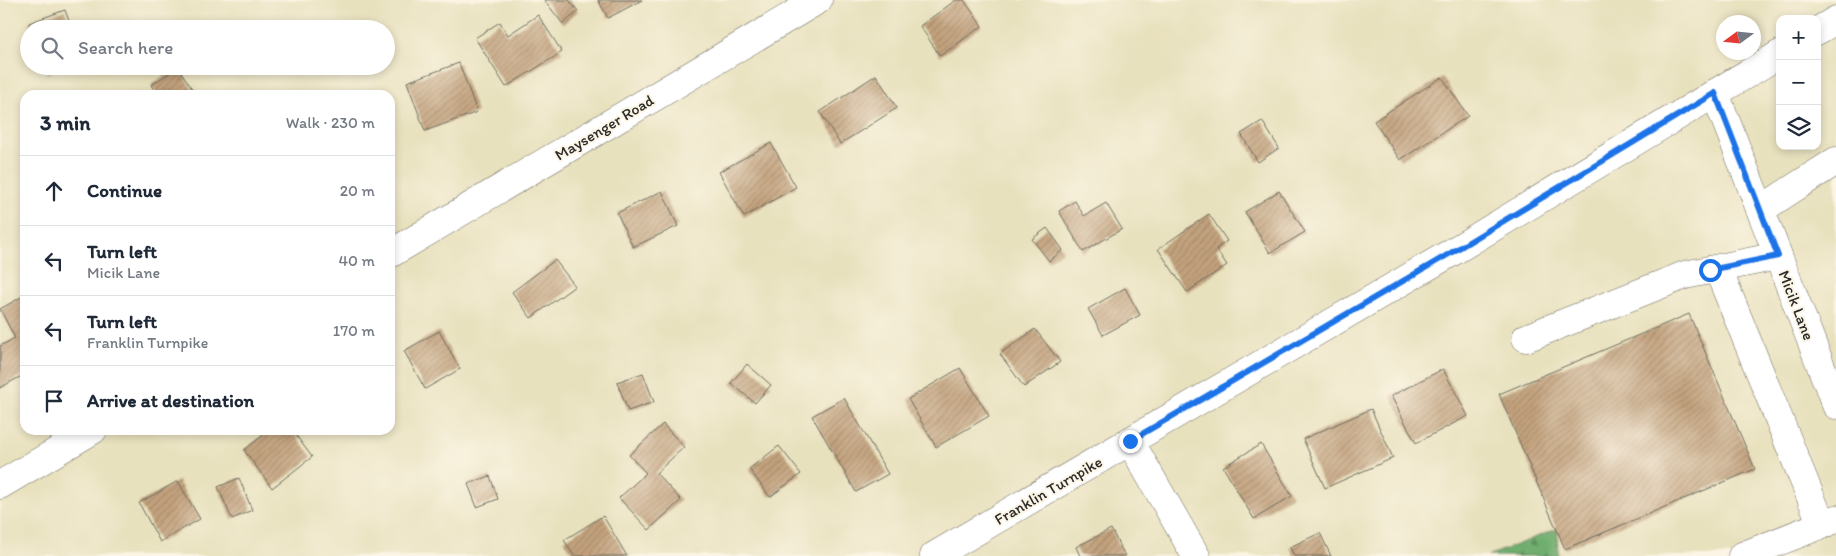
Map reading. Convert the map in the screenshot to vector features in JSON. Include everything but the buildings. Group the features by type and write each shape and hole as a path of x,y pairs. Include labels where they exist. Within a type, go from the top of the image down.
{"main road":[{"name":"Maysenger Road","path":"395,251 818,0"},
{"path":"1821,29 1836,20"},
{"name":"Franklin Turnpike","path":"934,556 1449,254 1776,56"},
{"name":"Micik Lane","path":"1715,93 1836,405"},
{"path":"1760,210 1836,161"},
{"path":"1526,338 1685,275 1778,256"},
{"path":"1718,269 1829,522 1742,556"},
{"path":"0,485 85,435"},
{"path":"1130,441 1196,556"}],"green space":[{"path":"1557,529 1558,556 1488,556"}],"route":[{"path":"1130,441 1449,254 1715,93 1778,256 1710,270"}]}
